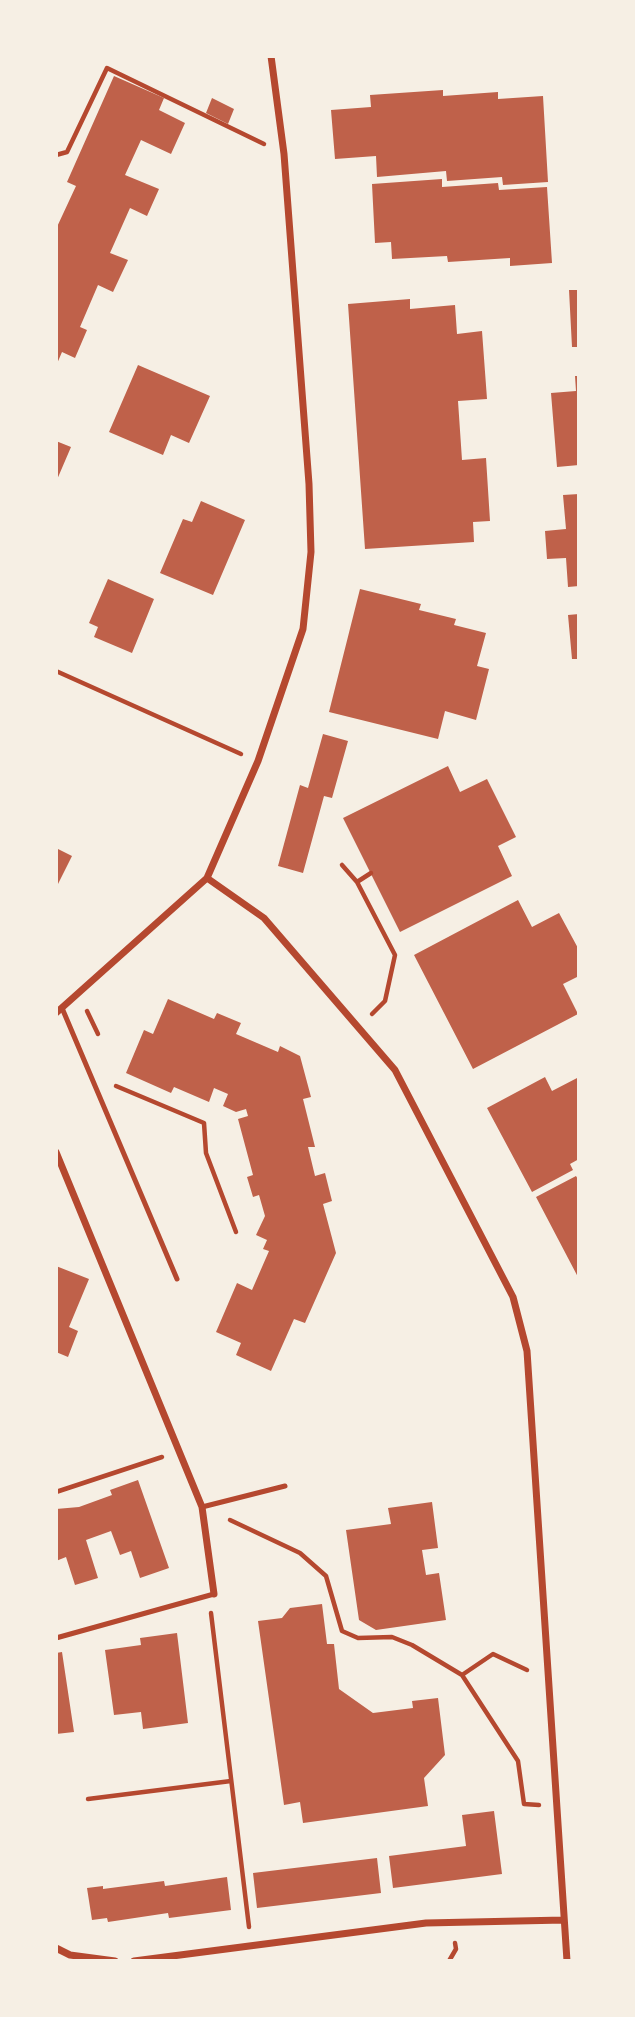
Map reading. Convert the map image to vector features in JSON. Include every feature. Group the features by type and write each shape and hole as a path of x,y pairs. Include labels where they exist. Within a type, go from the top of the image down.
{"street":[{"path":"59,1010 207,878 258,761 303,629 311,552 284,154 271,56"},
{"path":"207,878 264,918 395,1070 513,1297 527,1351 566,1961"},
{"path":"56,1152 202,1507 214,1594"},
{"path":"134,1961 426,1923 564,1920"},
{"path":"56,1948 68,1958 115,1961"}],"lane":[{"path":"59,1010 177,1279"},
{"path":"202,1507 285,1486"},
{"path":"56,1638 214,1594"}],"path":[{"path":"56,155 66,152 107,68 284,154"},
{"path":"56,671 258,761"},
{"path":"342,865 357,882 395,955 385,1001 359,1028"},
{"path":"357,882 371,873"},
{"path":"78,995 92,1019 100,1041"},
{"path":"112,1075 116,1086 204,1123 206,1153 236,1232"},
{"path":"56,1492 179,1451"},
{"path":"202,1507 300,1553 326,1576 342,1631 358,1638 392,1637 412,1645 462,1675 518,1762 524,1804 557,1808"},
{"path":"214,1594 211,1614 252,1946"},
{"path":"462,1675 493,1654 518,1666"},
{"path":"88,1799 231,1781"}],"building":[{"path":"114,76 164,98 159,110 185,123 171,154 141,140 125,175 159,189 147,216 130,208 110,253 128,260 113,292 98,285 80,327 87,330 75,358 62,352 56,366 56,229 76,186 67,182"},
{"path":"443,90 443,96 498,92 498,99 543,96 548,182 503,185 502,177 447,181 446,171 377,177 376,156 335,159 331,110 371,107 370,95"},
{"path":"212,98 234,109 228,124 206,113"},
{"path":"442,179 442,187 498,183 499,190 547,187 552,263 510,266 510,258 448,262 447,256 392,259 391,242 375,243 372,184"},
{"path":"569,290 579,290 579,347 572,347"},
{"path":"410,299 410,309 455,305 457,334 482,331 487,399 458,401 462,460 486,458 490,521 473,522 474,542 365,549 348,304"},
{"path":"138,365 210,396 189,443 171,435 163,455 109,432"},
{"path":"575,376 579,376 579,465 557,467 551,393 576,391"},
{"path":"56,441 71,447 56,482"},
{"path":"579,494 579,586 568,587 566,558 547,559 545,531 566,529 563,495"},
{"path":"201,501 245,520 213,595 160,573 183,519 192,522"},
{"path":"108,579 154,599 132,653 94,637 98,627 89,623"},
{"path":"360,589 421,604 419,610 456,619 454,625 486,633 477,666 489,669 476,720 445,711 438,739 329,712"},
{"path":"579,614 579,659 572,659 568,615"},
{"path":"323,734 348,741 332,798 324,796 303,873 278,866 300,785 308,788"},
{"path":"448,766 460,792 487,779 516,837 498,846 512,876 400,932 343,818"},
{"path":"56,848 72,856 56,888"},
{"path":"518,900 532,927 559,913 579,950 579,976 563,984 578,1014 473,1069 414,955"},
{"path":"168,999 214,1019 217,1013 241,1023 236,1034 278,1052 280,1046 300,1056 311,1097 303,1099 315,1147 308,1147 315,1176 325,1173 332,1201 323,1204 336,1253 305,1323 294,1319 271,1371 236,1355 241,1343 216,1332 237,1283 252,1290 269,1251 263,1249 267,1240 256,1235 265,1216 259,1195 253,1197 247,1177 253,1175 238,1119 248,1116 246,1109 236,1112 223,1106 228,1094 214,1088 209,1102 174,1087 171,1093 126,1073 144,1030 153,1034"},
{"path":"545,1077 552,1091 579,1077 579,1159 570,1164 573,1170 532,1192 487,1108"},
{"path":"576,1176 579,1181 579,1279 536,1197"},
{"path":"56,1266 89,1279 69,1327 78,1331 68,1357 56,1352"},
{"path":"138,1480 169,1568 140,1578 131,1551 120,1555 111,1531 86,1540 98,1578 75,1585 66,1557 56,1561 56,1509 79,1507 112,1495 110,1490"},
{"path":"432,1502 438,1548 422,1550 426,1575 439,1573 446,1620 376,1630 359,1620 346,1530 391,1524 388,1508"},
{"path":"322,1604 327,1644 334,1644 339,1689 373,1713 413,1708 412,1701 438,1698 445,1755 424,1778 428,1806 303,1823 300,1802 284,1805 258,1621 282,1618 290,1608"},
{"path":"177,1633 188,1723 143,1729 141,1712 114,1715 105,1650 141,1645 140,1638"},
{"path":"62,1652 74,1732 56,1734 56,1653"},
{"path":"494,1811 502,1874 393,1888 389,1856 466,1846 462,1815"},
{"path":"377,1858 381,1893 257,1908 253,1873"},
{"path":"227,1877 231,1910 169,1918 168,1913 108,1922 107,1918 92,1920 87,1888 103,1886 103,1889 164,1881 165,1886"}]}
